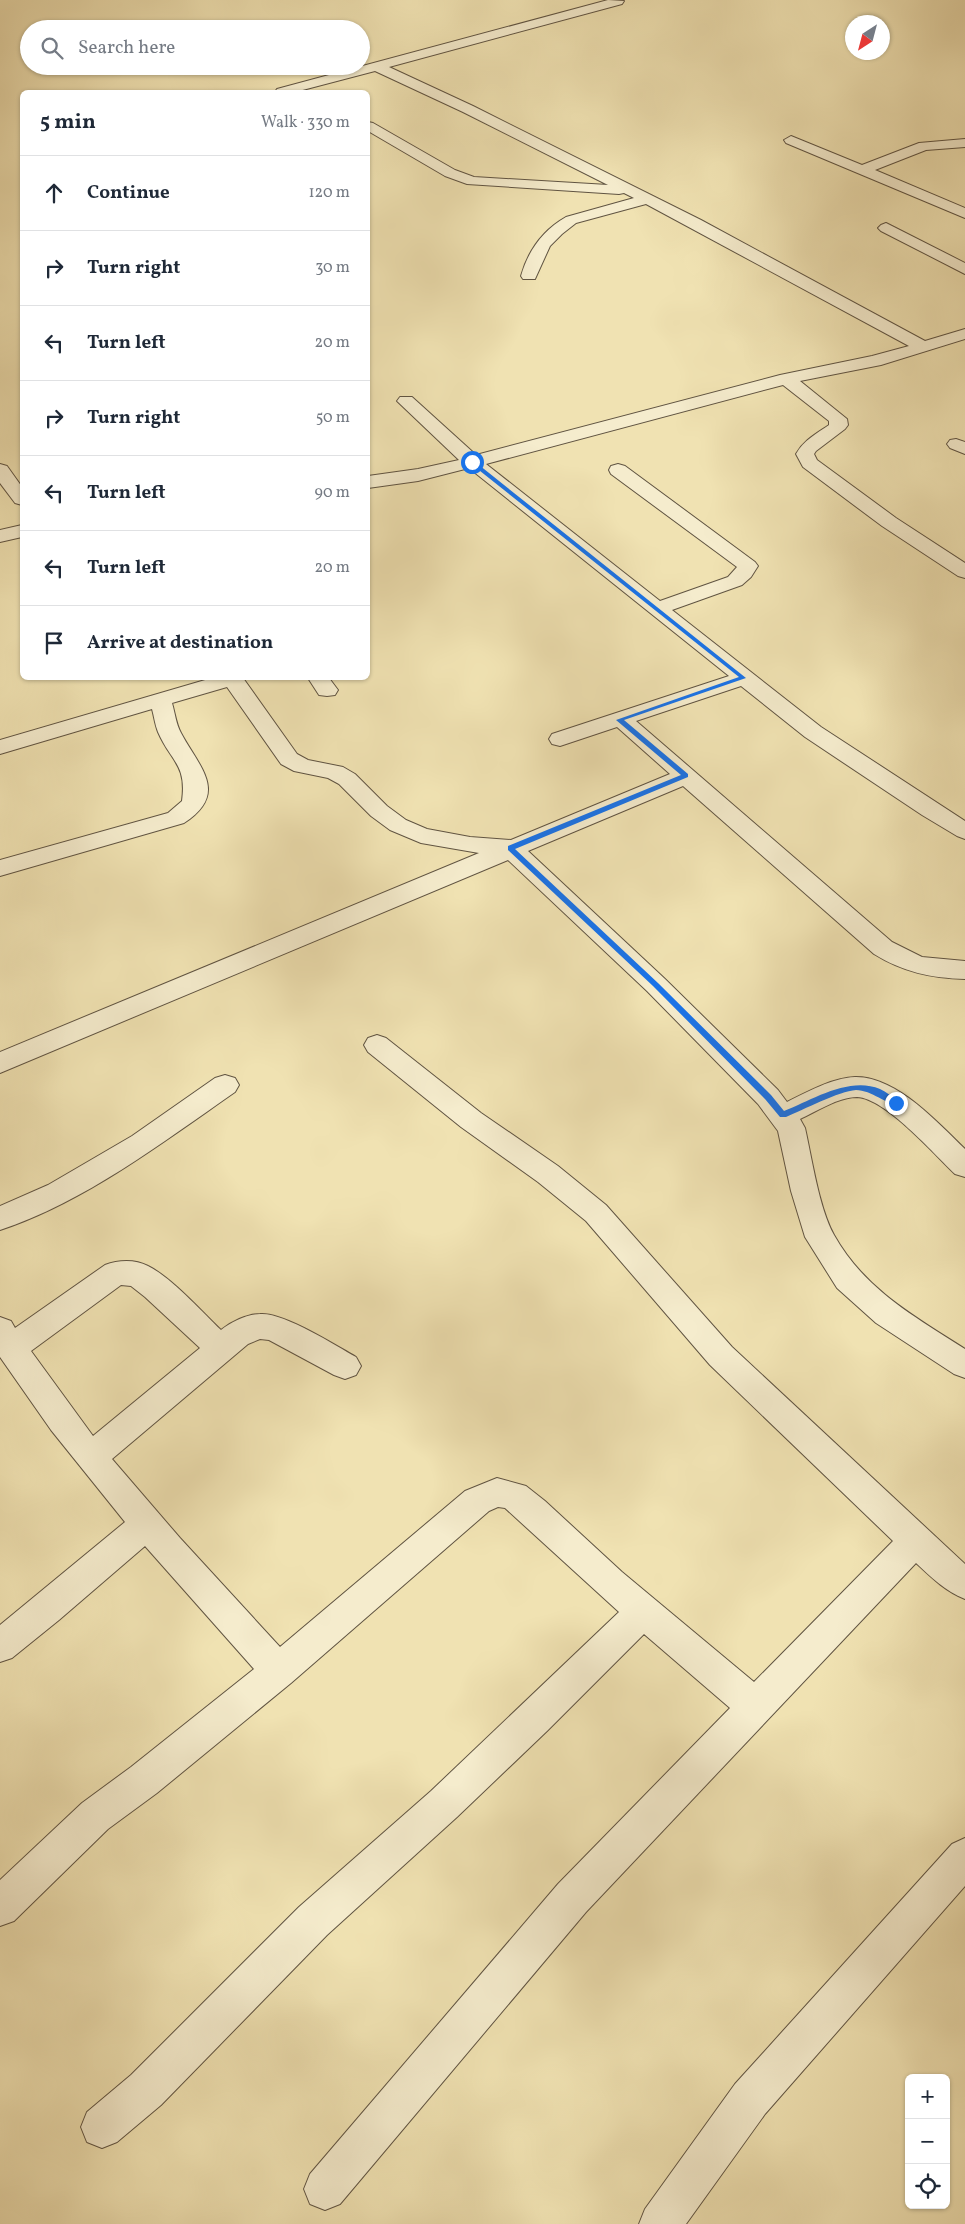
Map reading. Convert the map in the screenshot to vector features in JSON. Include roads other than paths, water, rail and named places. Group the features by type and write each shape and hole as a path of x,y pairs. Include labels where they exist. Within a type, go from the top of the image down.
{"street":[{"path":"370,69 618,1"},
{"path":"378,67 468,109 696,223 922,346"},
{"path":"303,90 352,75"},
{"path":"370,127 450,173 472,181 632,191"},
{"path":"791,140 965,213"},
{"path":"862,170 924,146 965,142"},
{"path":"529,276 531,264 561,225 571,220 647,199"},
{"path":"886,228 965,269"},
{"path":"370,482 418,475 472,462 786,379 846,368 965,334"},
{"path":"786,379 838,419 839,424 834,430 808,446 805,454 810,463 888,522 965,572"},
{"path":"406,401 472,462 813,732 930,810 965,830"},
{"path":"0,470 20,496"},
{"path":"618,470 748,566 744,574 735,581 656,609"},
{"path":"0,536 20,531"},
{"path":"560,740 743,678"},
{"path":"0,747 226,680"},
{"path":"234,680 289,759 302,766 335,772 347,778 379,811 398,825 421,835 470,845 510,848 656,984 768,1097 783,1115 791,1128 805,1192 820,1237 848,1280 888,1314 965,1365"},
{"path":"0,868 176,818 188,810 194,802 196,784 194,775 191,766 168,732 160,700"},
{"path":"620,720 883,948 903,961 931,969 965,970"},
{"path":"0,1063 510,848 686,776"},
{"path":"377,1045 471,1120 548,1174 596,1214 721,1356 949,1572 965,1583"},
{"path":"0,1220 58,1193 142,1142 224,1085"},
{"path":"783,1115 855,1087 877,1091 896,1103 965,1166"},
{"path":"221,1349 156,1288 137,1274 123,1273 116,1273 6,1339 30,1377 91,1457 170,1552 279,1671"},
{"path":"91,1457 237,1335 248,1329 263,1326 284,1334 345,1366"},
{"path":"0,1907 96,1816 144,1780 279,1671 476,1501 497,1492 514,1496 533,1511 610,1583 755,1706"},
{"path":"0,1646 47,1609 147,1524"},
{"path":"325,2189 572,1898 916,1540"},
{"path":"102,2127 146,2090 313,1921 444,1804 643,1611"},
{"path":"660,2224 750,2099 964,1860"}]}
